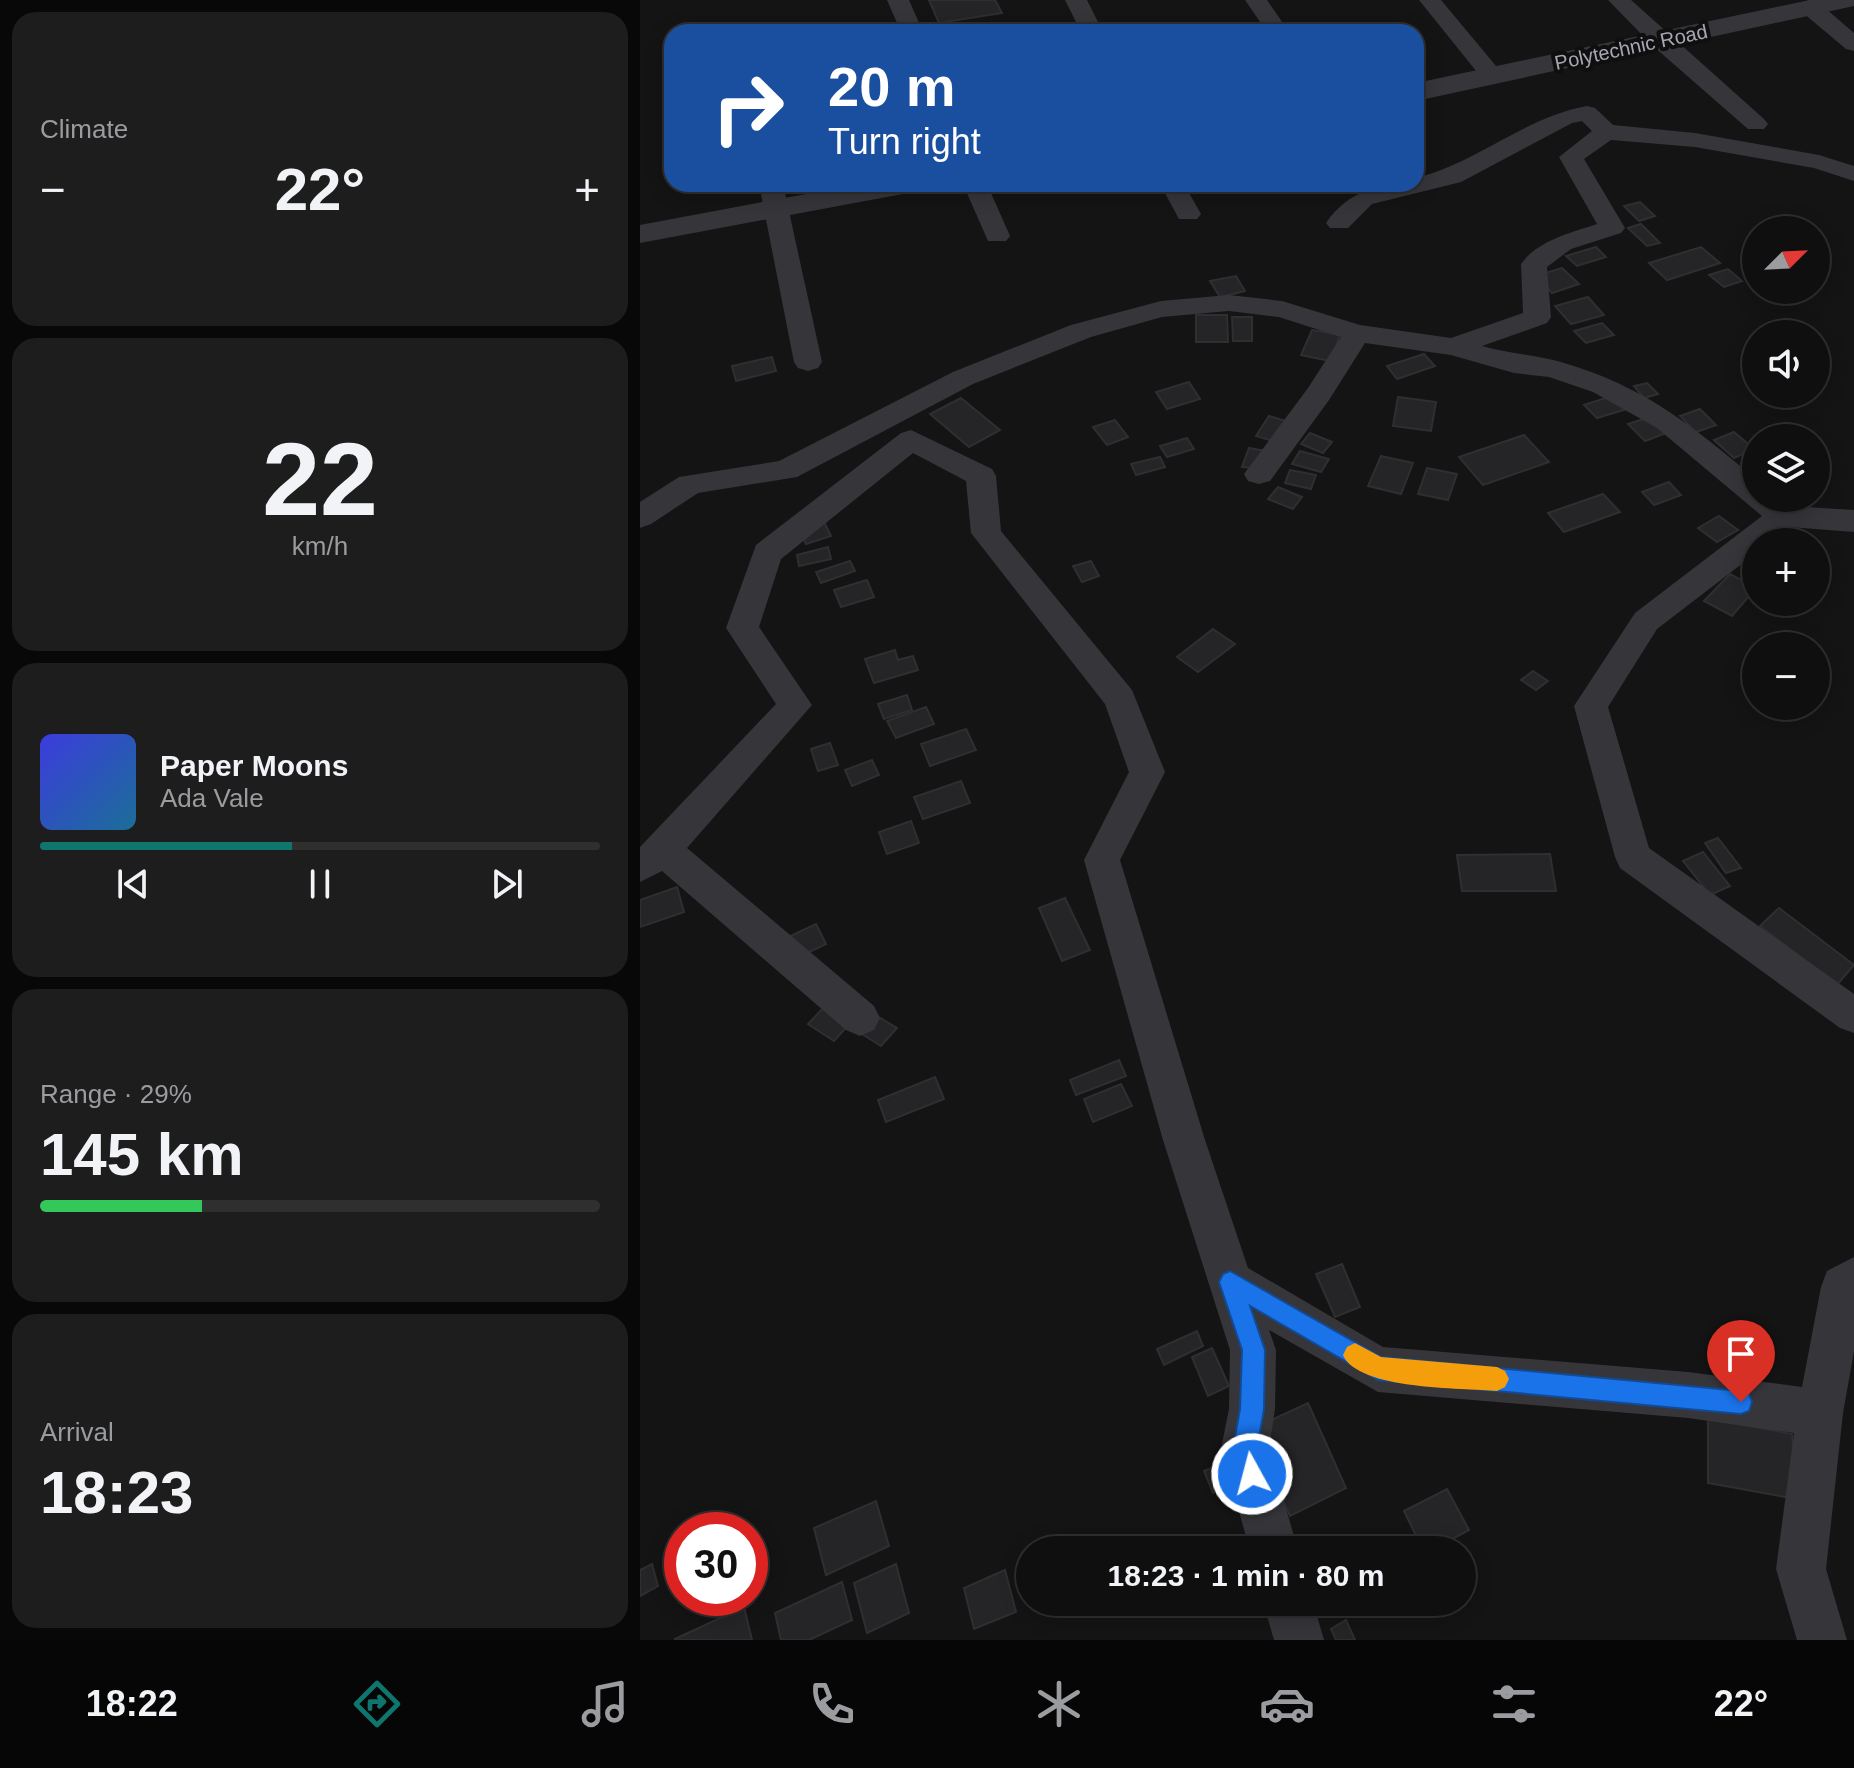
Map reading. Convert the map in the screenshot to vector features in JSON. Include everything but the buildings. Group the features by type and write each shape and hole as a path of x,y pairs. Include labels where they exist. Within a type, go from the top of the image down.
{"street":[{"path":"898,0 908,24"},
{"path":"1076,0 1088,24"},
{"path":"1256,0 1272,24"},
{"path":"1430,0 1493,77"},
{"path":"1619,0 1756,124"},
{"name":"Polytechnic Road","path":"1424,90 1847,0"},
{"path":"1810,7 1854,44"},
{"path":"1424,184 1452,177 1565,117 1587,113 1606,132 1695,140 1819,162 1854,174"},
{"path":"1453,347 1537,317 1534,264 1562,244 1612,228 1571,157 1606,132"},
{"path":"640,234 774,197 826,192"},
{"path":"978,192 997,236"},
{"path":"1176,192 1188,214"},
{"path":"1339,223 1363,199 1391,192"},
{"path":"774,197 808,362"},
{"path":"860,1018 652,858 795,705 742,628 767,553 908,423 963,378 1081,331 1161,309 1229,303 1282,309 1357,333 1453,347 1514,364 1553,369 1603,386 1667,421 1742,483"},
{"path":"1259,474 1319,394 1357,333"},
{"path":"640,517 690,484 786,470 908,423"},
{"path":"908,423 981,476 986,533 1120,699 1147,772 1102,860 1184,1140 1253,1350 1252,1409 1245,1449 1270,1536"},
{"path":"1757,512 1646,621 1591,706 1633,857 1854,1016"},
{"path":"1810,512 1854,521"},
{"path":"1822,1640 1801,1569 1820,1413 1843,1287 1854,1279"},
{"path":"1230,1282 1378,1369 1688,1395 1820,1413"},
{"path":"1292,1616 1299,1640"}],"slow traffic":[{"path":"1355,1355 1378,1369 1497,1379"}],"route":[{"path":"1252,1474 1245,1449 1252,1409 1253,1350 1230,1282 1378,1369 1741,1402"}]}
